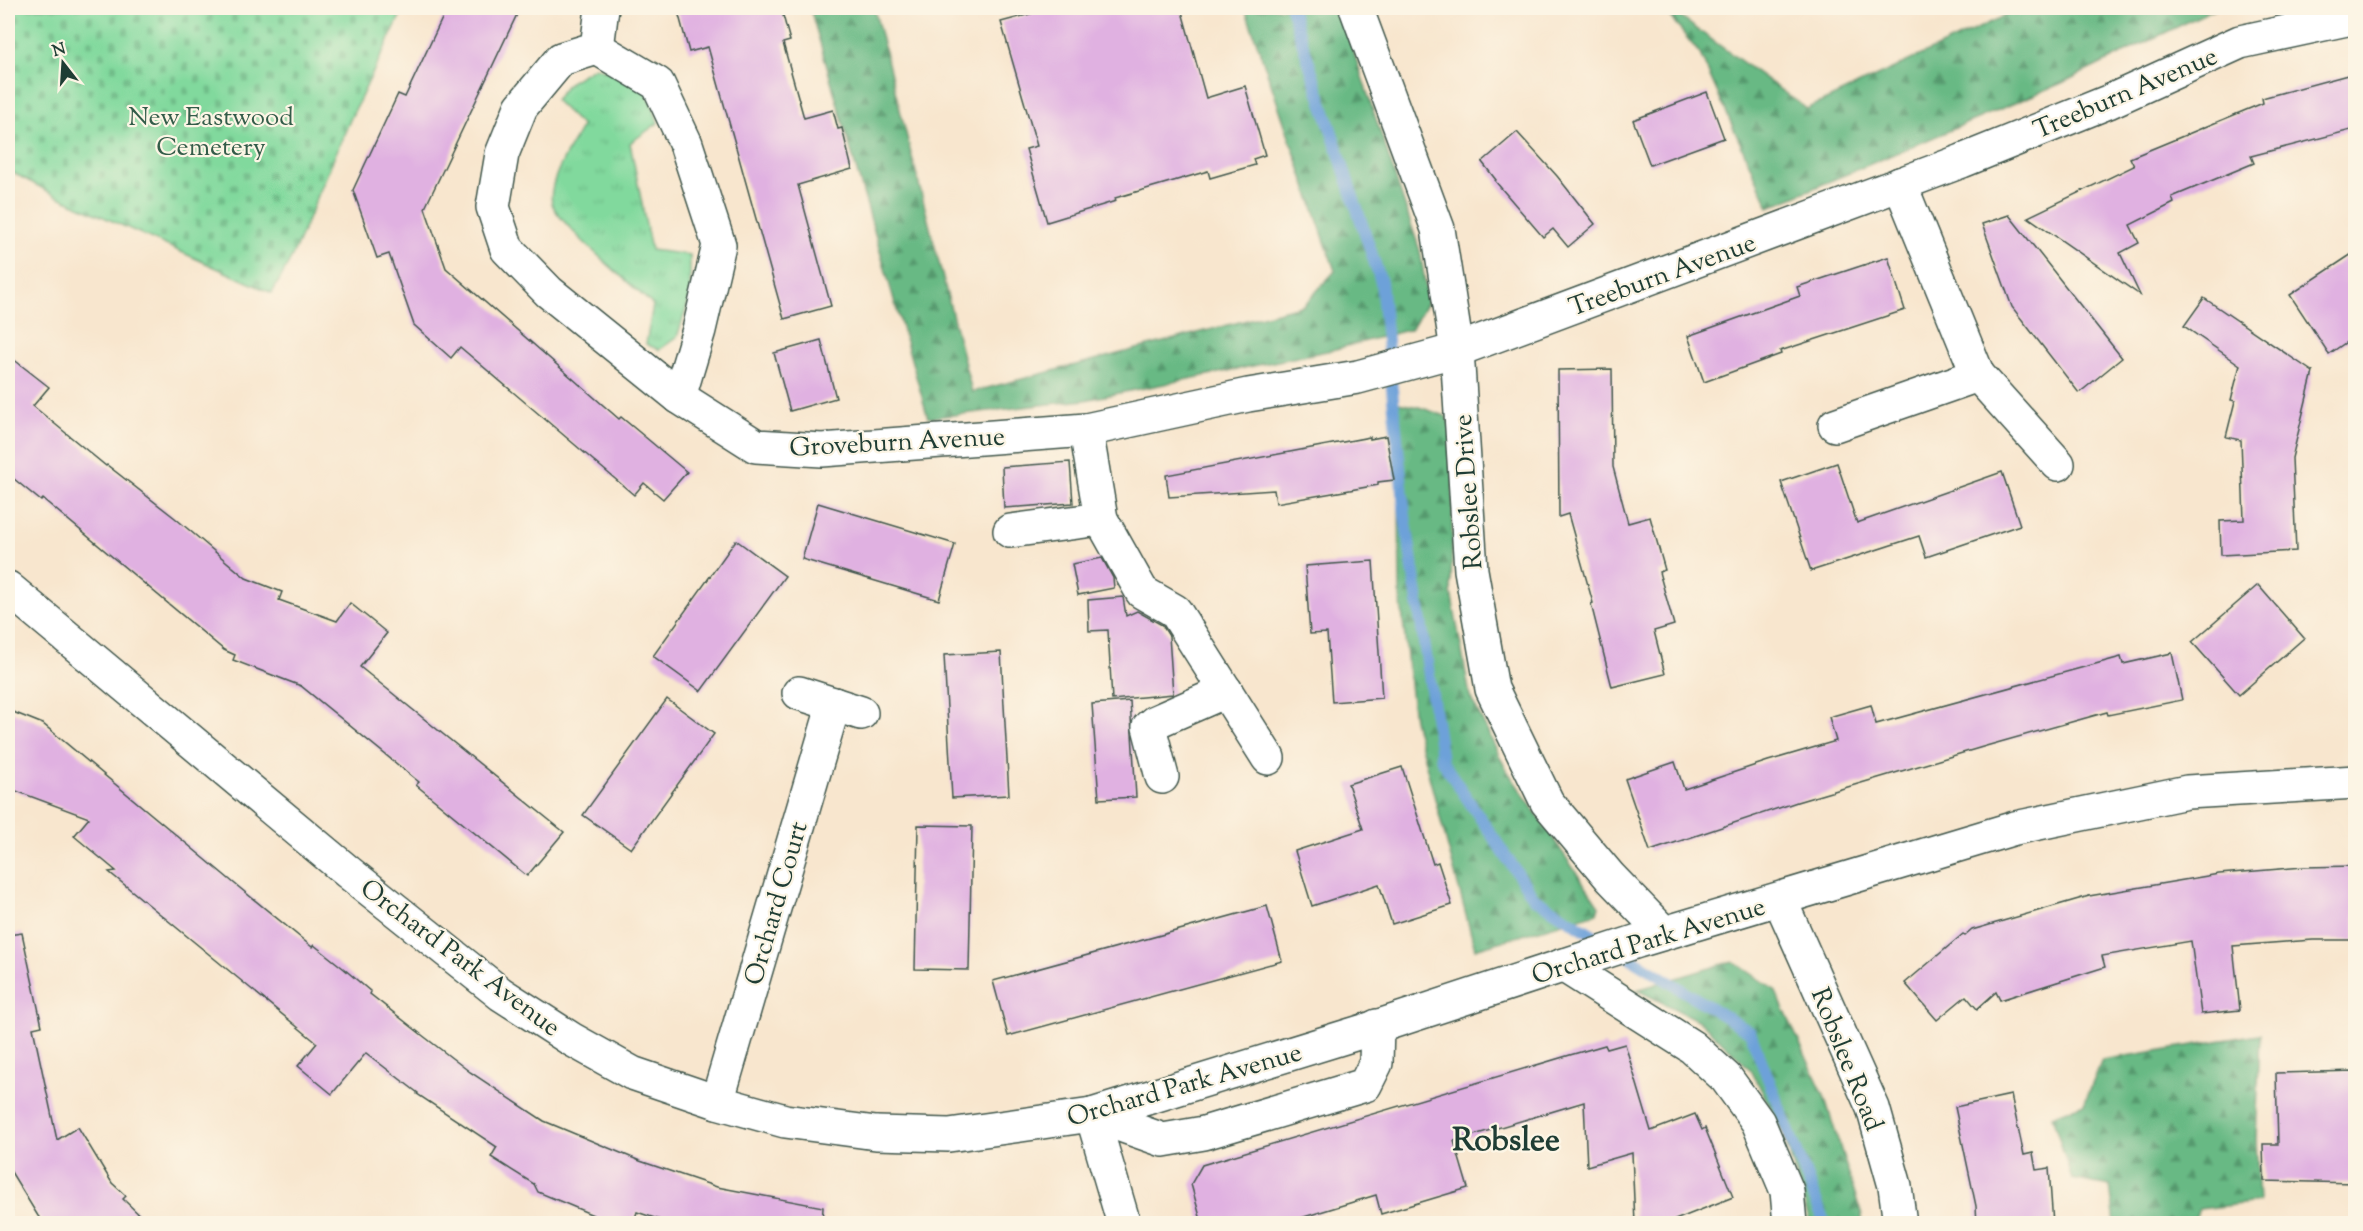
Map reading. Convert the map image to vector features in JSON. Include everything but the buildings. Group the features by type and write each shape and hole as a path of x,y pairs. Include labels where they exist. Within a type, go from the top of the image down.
{"street":[{"path":"602,8 597,48 658,84 686,144 719,245 699,330 679,397"},
{"name":"Robslee Drive","path":"1356,8 1438,229 1457,350 1471,570 1492,689 1547,802 1610,878 1651,937"},
{"name":"Treeburn Avenue","path":"1457,350 1900,184 2097,106 2240,42 2355,18"},
{"name":"Groveburn Avenue","path":"597,48 561,59 521,107 502,154 493,207 507,249 549,292 679,397 756,446 822,450 1086,430 1248,395 1358,376 1457,350"},
{"path":"1900,184 1978,375 2058,464"},
{"path":"1835,425 1978,375"},
{"path":"1086,430 1101,519 1142,592 1175,611 1268,758"},
{"path":"1010,531 1101,519"},
{"name":"Orchard Park Avenue","path":"8,588 348,872 501,994 571,1040 632,1073 717,1102 785,1121 876,1133 949,1135 1092,1115 1651,937 2015,828 2187,792 2355,782"},
{"path":"1162,777 1149,727 1155,722 1226,691"},
{"name":"Orchard Court","path":"717,1102 847,708 799,693"},
{"name":"Robslee Road","path":"1780,900 1873,1108 1895,1186 1900,1224"},
{"path":"1578,961 1692,1047 1726,1078 1758,1122 1787,1191 1790,1224"},
{"path":"1092,1115 1163,1140 1204,1134 1365,1085 1376,1063 1377,1026"},
{"path":"1092,1115 1124,1224"}],"green space":[{"name":"New Eastwood Cemetery","path":"8,8 404,8 350,120 292,257 272,293 57,196 8,170"},
{"path":"810,8 874,8 972,392 1304,305 1335,271 1245,8 1339,8 1420,251 1428,301 1411,329 1332,350 1085,400 928,418"},
{"path":"1663,8 1668,8 1807,109 2021,8 2216,8 2062,83 1769,207 1700,54"},
{"path":"595,67 637,83 649,98 658,123 630,143 651,250 690,255 690,297 677,337 659,350 646,344 653,305 567,225 552,203 553,184 582,126 555,100 568,83"},
{"path":"1398,403 1446,416 1454,434 1451,592 1470,696 1506,769 1599,906 1597,913 1475,949 1414,720 1400,593"},
{"path":"1733,961 1775,990 1823,1093 1862,1216 1862,1223 1810,1223 1784,1135 1751,1070 1701,1022 1637,990"},
{"path":"2260,1034 2256,1140 2259,1202 2199,1209 2193,1223 2115,1223 2110,1186 2072,1179 2052,1116 2084,1104 2102,1060"}],"waterway":[{"path":"1291,8 1381,282 1405,516 1442,761 1534,898 1750,1032 1823,1224"}],"district":[{"name":"Robslee","path":"1506,1139"}]}
